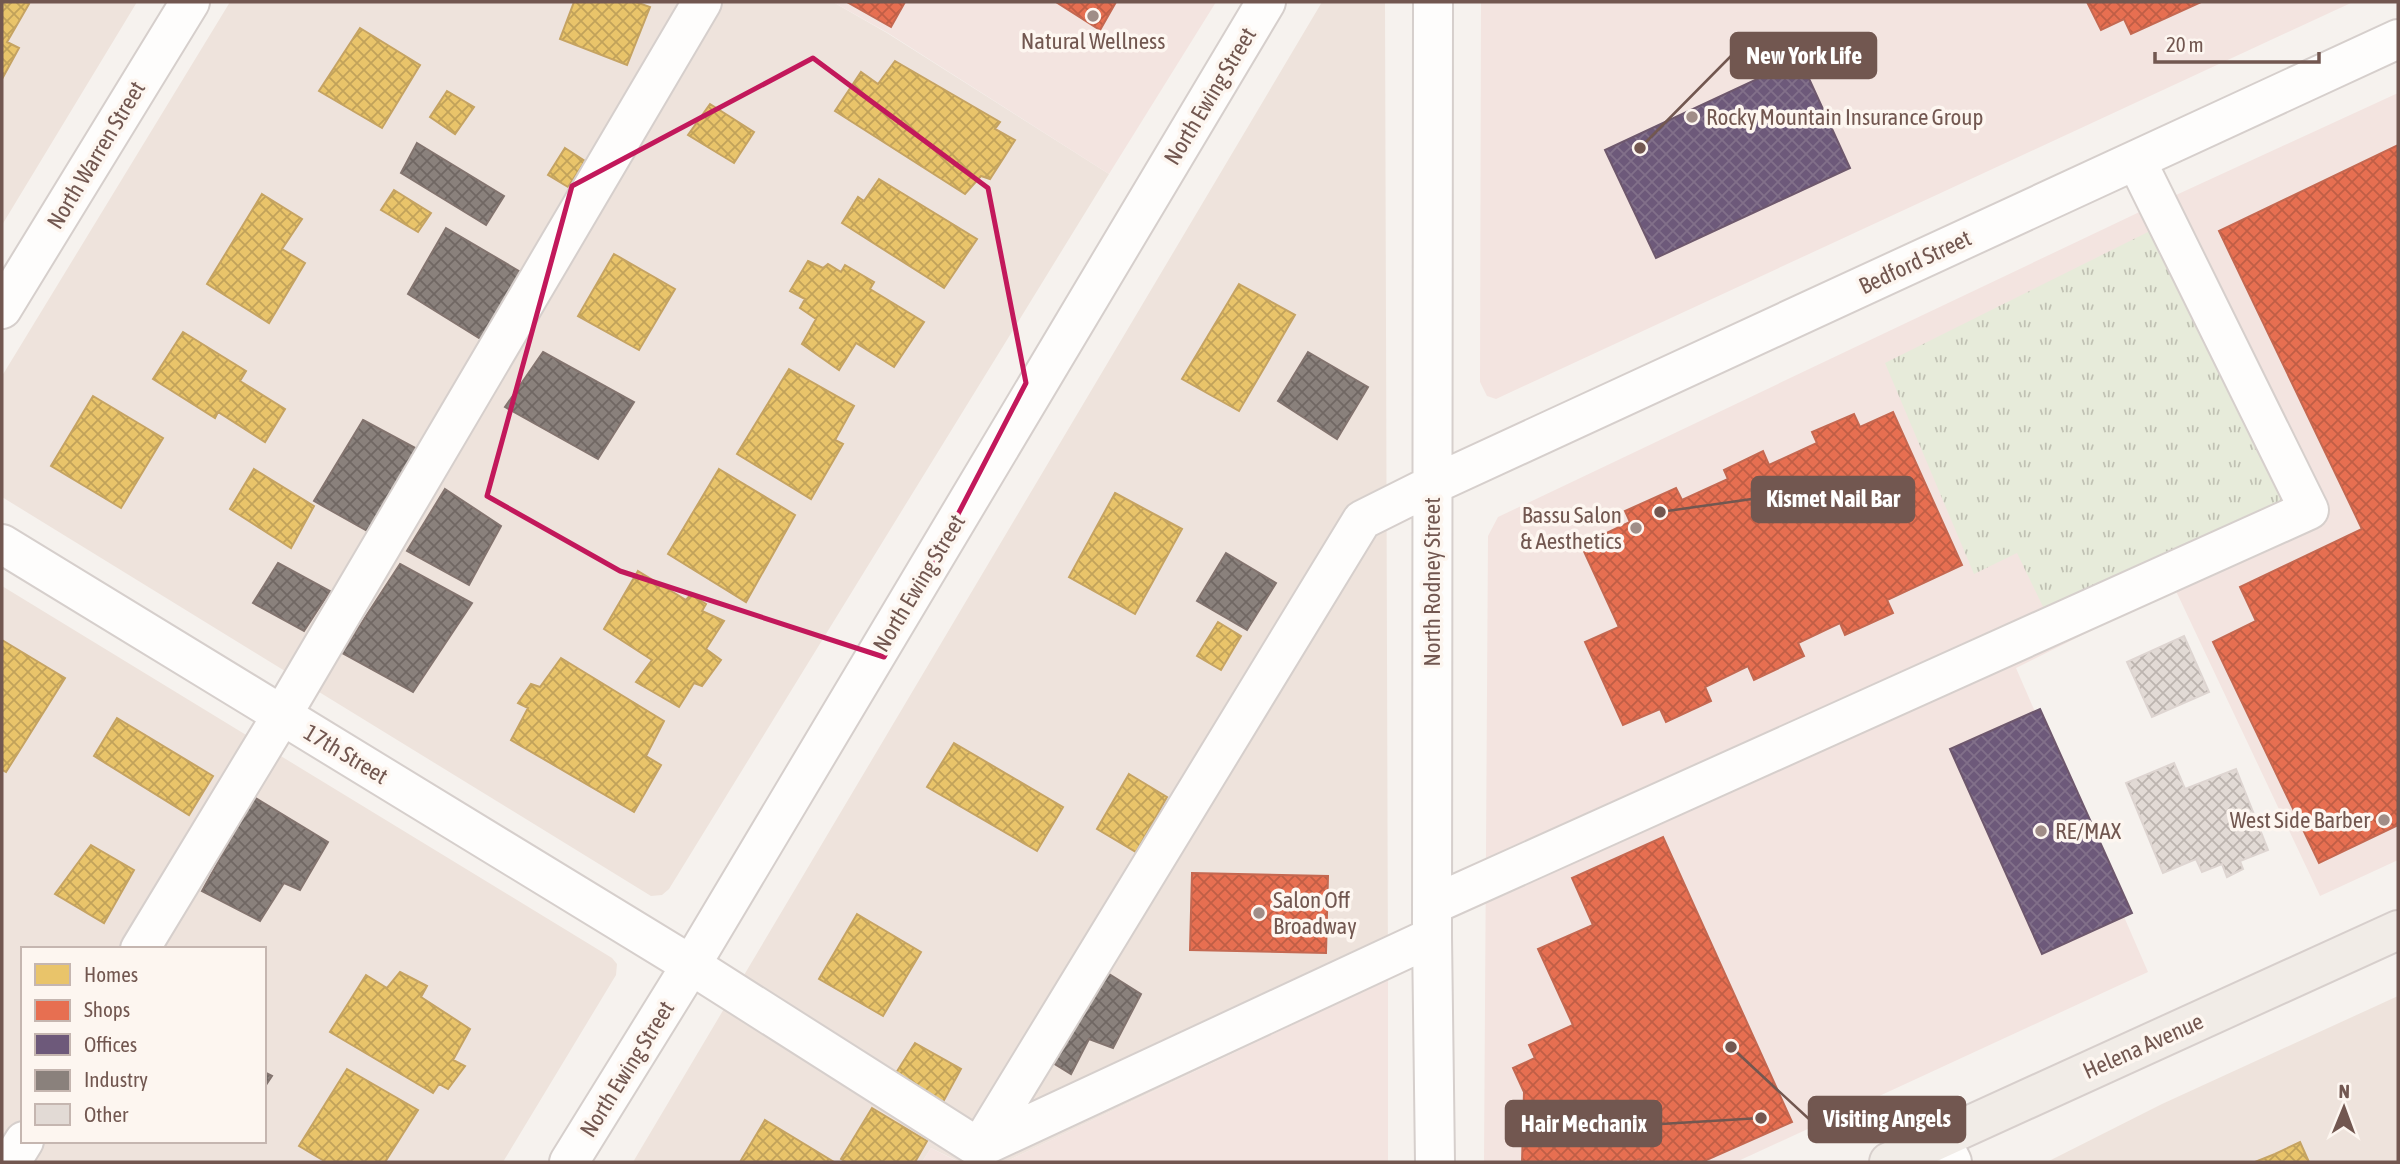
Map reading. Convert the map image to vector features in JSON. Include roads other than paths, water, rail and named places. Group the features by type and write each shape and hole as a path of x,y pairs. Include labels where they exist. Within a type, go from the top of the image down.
{"main road":[{"name":"Helena Avenue","path":"1889,1162 1946,1150 2398,930"}],"street":[{"name":"North Warren Street","path":"2,309 190,2"},
{"path":"141,947 282,715 702,2"},
{"name":"North Ewing Street","path":"569,1162 691,965 1266,2"},
{"name":"North Rodney Street","path":"1433,2 1432,921 1435,1162"},
{"name":"Bedford Street","path":"979,1148 1362,520 1432,485 2398,39"},
{"path":"979,1148 1432,921 2309,510 2136,160"},
{"name":"17th Street","path":"2,544 691,965 979,1148"},
{"path":"11,1162 23,1143"}],"place":[{"name":"Natural Wellness","path":"1093,16"},
{"name":"Rocky Mountain Insurance Group","path":"1692,117"},
{"name":"New York Life","path":"1640,148"},
{"name":"Kismet Nail Bar","path":"1660,512"},
{"name":"Bassu Salon & Aesthetics","path":"1636,528"},
{"name":"West Side Barber","path":"2384,820"},
{"name":"RE/MAX","path":"2041,831"},
{"name":"Salon Off Broadway","path":"1259,913"},
{"name":"Visiting Angels","path":"1731,1047"},
{"name":"Hair Mechanix","path":"1761,1118"}]}
